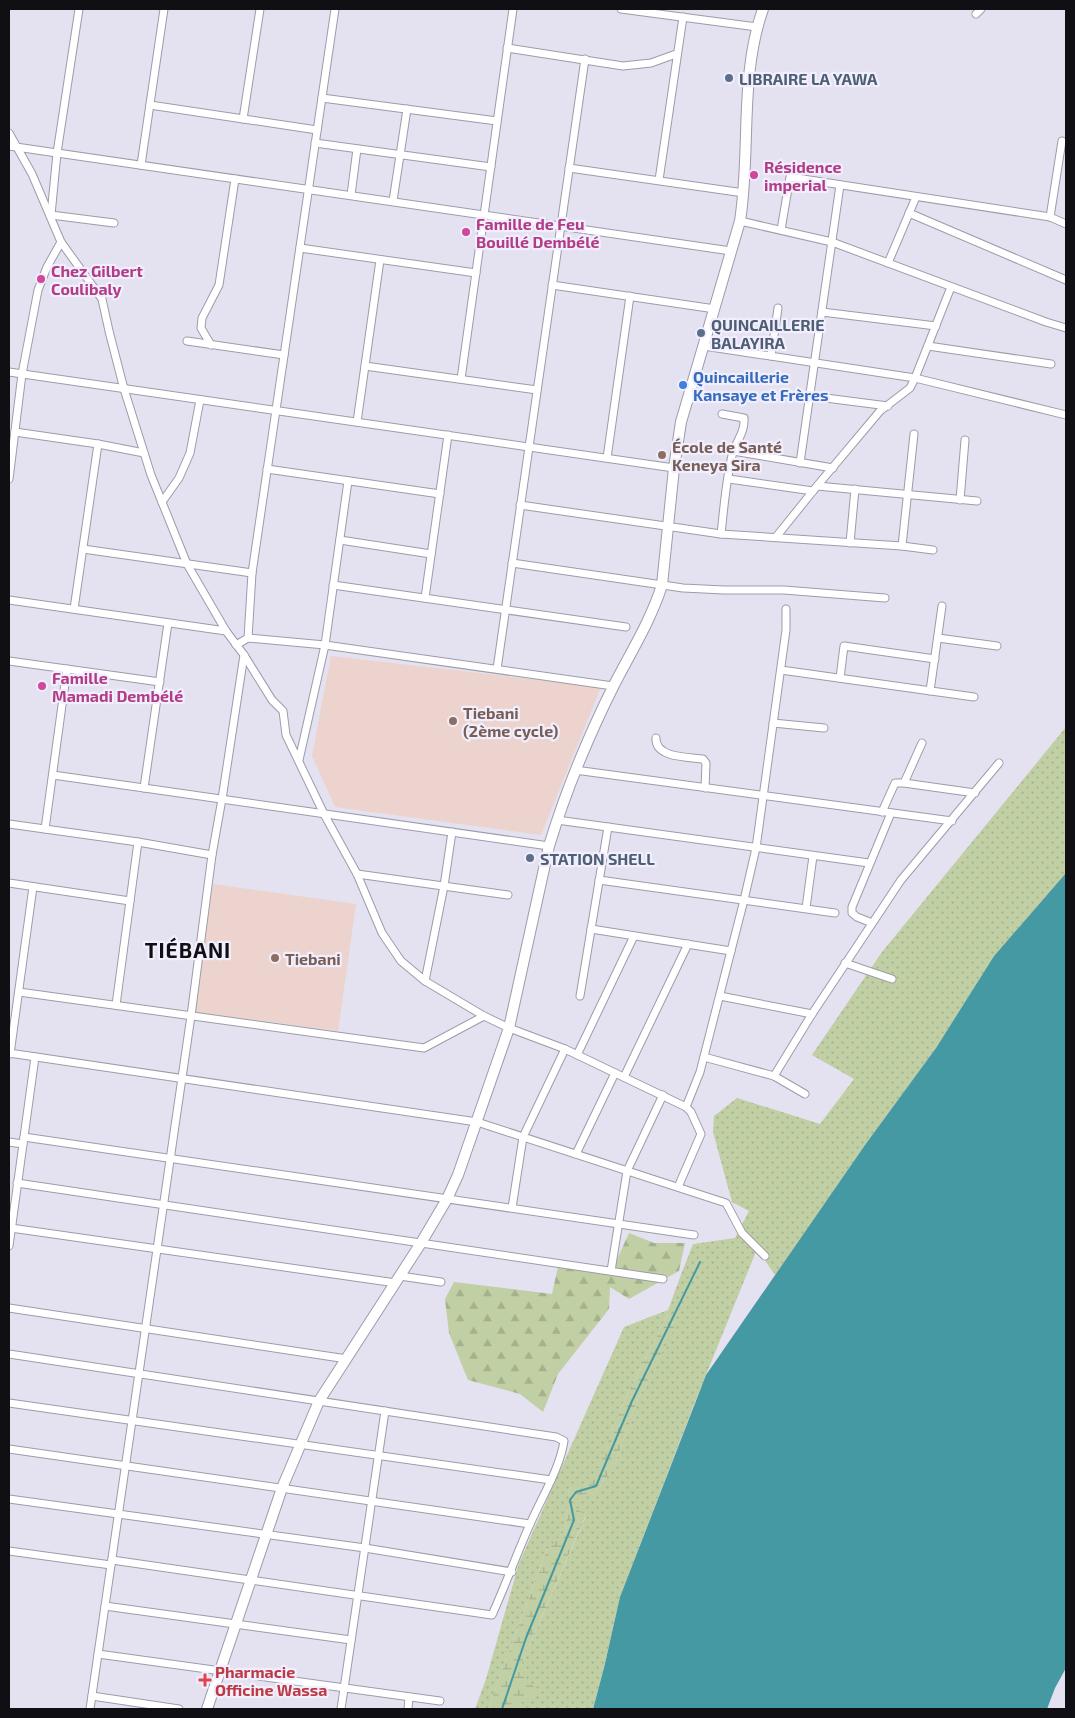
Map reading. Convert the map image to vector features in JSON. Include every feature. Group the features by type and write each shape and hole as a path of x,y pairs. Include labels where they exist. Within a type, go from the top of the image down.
{"main road":[{"path":"208,1709 282,1488 319,1401 421,1243 447,1199 458,1175 509,1028 557,820 575,770 613,686 652,613 662,585 674,468 681,422 740,221 744,193 746,113 750,67 757,27 763,9"}],"street":[{"path":"50,215 57,153 79,9"},
{"path":"141,165 164,9"},
{"path":"243,119 260,9"},
{"path":"248,638 252,573 335,9"},
{"path":"461,379 513,9"},
{"path":"621,9 757,27"},
{"path":"659,180 682,17"},
{"path":"507,48 623,66 651,63 676,54"},
{"path":"497,669 585,60"},
{"path":"322,98 497,121"},
{"path":"150,105 317,130"},
{"path":"393,201 407,109"},
{"path":"9,133 12,147 32,174 61,242 102,299 124,389 144,453 187,564 226,631 244,655 272,700 283,711 286,735 324,814 357,874 382,933 401,961 425,981 484,1016 509,1028 565,1049 686,1107 701,1134 678,1187"},
{"path":"1050,217 1063,162 1062,141"},
{"path":"315,144 490,167"},
{"path":"12,147 731,251"},
{"path":"351,195 358,149"},
{"path":"569,168 744,193"},
{"path":"781,230 790,177 1050,217 1066,224"},
{"path":"211,345 201,328 202,318 219,285 235,179"},
{"path":"800,463 840,185"},
{"path":"888,263 916,197"},
{"path":"909,213 1066,280"},
{"path":"50,215 114,223"},
{"path":"740,221 832,242 1066,328"},
{"path":"9,479 22,374 38,290 47,267 61,242"},
{"path":"300,248 476,273"},
{"path":"357,422 380,260"},
{"path":"552,285 715,309"},
{"path":"776,537 880,412 910,388 916,378 951,287"},
{"path":"607,458 630,296"},
{"path":"771,356 778,308"},
{"path":"822,312 936,326"},
{"path":"187,341 284,355"},
{"path":"704,346 916,378 1066,414"},
{"path":"928,346 1051,364"},
{"path":"365,366 537,390"},
{"path":"9,372 674,468"},
{"path":"810,396 888,406"},
{"path":"162,502 179,478 190,453 200,400"},
{"path":"721,534 734,451 743,431 744,418 722,414"},
{"path":"15,432 144,453"},
{"path":"902,546 914,434"},
{"path":"425,598 448,435"},
{"path":"960,500 966,440"},
{"path":"74,609 98,444"},
{"path":"734,451 833,468"},
{"path":"267,469 440,494"},
{"path":"729,479 815,488 855,489 977,502"},
{"path":"299,760 325,645 348,481"},
{"path":"850,543 855,489"},
{"path":"520,506 721,534 902,546 933,550"},
{"path":"340,540 431,554"},
{"path":"83,549 252,573"},
{"path":"512,563 683,588 793,590 884,598"},
{"path":"333,585 626,627"},
{"path":"9,600 226,631"},
{"path":"930,691 942,606"},
{"path":"686,1107 700,1072 756,848 786,630 786,609"},
{"path":"144,788 168,622"},
{"path":"236,644 248,638 325,645 613,686"},
{"path":"938,638 998,646"},
{"path":"840,678 844,646 935,659"},
{"path":"90,1709 191,1016 212,855 244,655"},
{"path":"9,661 160,682"},
{"path":"45,829 68,669"},
{"path":"780,670 974,697"},
{"path":"773,723 824,728"},
{"path":"656,738 656,745 664,753 703,759 706,763 705,788"},
{"path":"904,783 922,743"},
{"path":"774,1076 845,963 901,880 1000,763"},
{"path":"575,770 952,822"},
{"path":"52,775 550,846"},
{"path":"882,812 895,783 975,793"},
{"path":"872,923 852,913 852,907 891,813"},
{"path":"557,820 869,863"},
{"path":"9,824 138,842 212,855"},
{"path":"580,996 608,828"},
{"path":"425,981 444,886 452,832"},
{"path":"116,1006 138,842"},
{"path":"806,908 813,856"},
{"path":"357,874 508,895"},
{"path":"599,880 835,913"},
{"path":"9,883 130,901"},
{"path":"33,887 10,1054 477,1122 726,1203 742,1233 765,1256"},
{"path":"591,930 731,951"},
{"path":"577,1055 634,936"},
{"path":"624,1077 688,944"},
{"path":"845,963 892,979"},
{"path":"19,992 424,1048 484,1016"},
{"path":"720,996 812,1014"},
{"path":"512,1208 523,1136 565,1049"},
{"path":"9,1246 35,1057"},
{"path":"704,1057 774,1076 806,1094"},
{"path":"576,1154 615,1073"},
{"path":"611,1271 627,1171 663,1095"},
{"path":"9,1142 23,1140 170,1158 694,1235"},
{"path":"17,1183 663,1279"},
{"path":"11,1224 157,1249 398,1280 441,1282"},
{"path":"9,1308 346,1359"},
{"path":"9,1354 556,1437 564,1441 551,1480 530,1524 512,1572 492,1615 251,1580 9,1551"},
{"path":"9,1403 551,1480"},
{"path":"341,1709 385,1411"},
{"path":"9,1449 530,1524"},
{"path":"9,1499 365,1548 512,1572"},
{"path":"106,1606 351,1640"},
{"path":"98,1654 440,1702"},
{"path":"92,1696 179,1709"},
{"path":"408,1709 409,1697"}],"shaded area":[{"name":"Tiebani (2ème cycle)","path":"331,656 601,687 541,835 335,807 312,756"},
{"name":"Tiebani","path":"213,884 356,904 338,1031 195,1012"}],"green space":[{"path":"1066,727 1066,873 994,956 936,1048 865,1145 775,1275 757,1249 695,1402 620,1597 593,1709 518,1709 522,1702 540,1690 526,1682 521,1665 586,1516 575,1507 574,1501 584,1494 592,1496 613,1470 638,1399 678,1322 667,1315 623,1403 592,1483 582,1487 570,1486 565,1531 546,1551 488,1709 475,1709 486,1679 519,1563 624,1327 668,1310 693,1244 735,1238 749,1211 732,1202 713,1132 714,1116 737,1098 820,1124 854,1079 812,1055 882,952"},
{"path":"629,1233 654,1243 685,1243 679,1271 629,1299 610,1287 609,1309 558,1374 543,1412 520,1394 468,1380 449,1333 445,1299 454,1282 552,1294 558,1267 614,1266"},
{"path":"667,1315 679,1322 638,1399 613,1470 592,1496 575,1507 586,1515 521,1665 541,1690 522,1702 518,1709 488,1709 546,1551 565,1531 570,1486 592,1482 623,1403"}],"water":[{"path":"1066,873 1066,1668 1055,1688 1047,1709 593,1709 620,1597 706,1375 865,1145 936,1048 994,956"}],"waterway":[{"path":"502,1709 526,1638 574,1520 570,1500 576,1492 596,1486 632,1401 700,1262"}],"place":[{"name":"LIBRAIRE LA YAWA","path":"729,78"},
{"name":"Résidence imperial","path":"754,175"},
{"name":"Famille de Feu Bouillé Dembélé","path":"466,232"},
{"name":"Chez Gilbert Coulibaly","path":"41,279"},
{"name":"QUINCAILLERIE BALAYIRA","path":"701,333"},
{"name":"Quincaillerie Kansaye et Frères","path":"683,385"},
{"name":"École de Santé Keneya Sira","path":"662,455"},
{"name":"Famille Mamadi Dembélé","path":"42,686"},
{"name":"Tiebani (2ème cycle)","path":"453,721"},
{"name":"STATION SHELL","path":"530,858"},
{"name":"Tiebani","path":"275,958"},
{"name":"Pharmacie Officine Wassa","path":"205,1680"}],"district":[{"name":"TIÉBANI","path":"188,949"}]}
